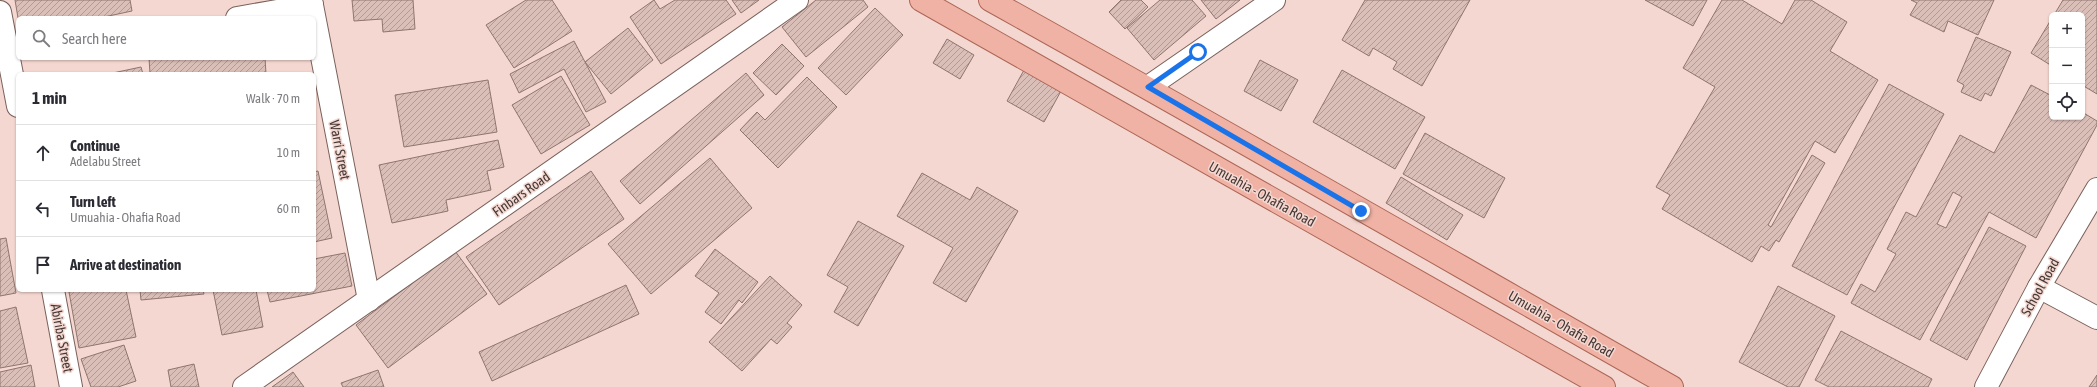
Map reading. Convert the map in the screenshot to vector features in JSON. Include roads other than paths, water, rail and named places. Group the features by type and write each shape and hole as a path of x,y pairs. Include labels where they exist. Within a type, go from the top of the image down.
{"main road":[{"name":"Umuahia - Ohafia Road","path":"921,0 1604,387"},
{"name":"Umuahia - Ohafia Road","path":"990,0 1148,87 1266,157 1672,387"}],"street":[{"name":"Finbars Road","path":"244,387 797,0"},
{"path":"1148,87 1274,0"},
{"name":"Warri Street","path":"311,2 314,16"},
{"path":"247,16 311,2"},
{"path":"0,12 16,96"},
{"name":"Warri Street","path":"316,28 369,300"},
{"name":"School Road","path":"1986,387 2038,287 2097,189"},
{"path":"2038,287 2097,318"},
{"name":"Abiriba Street","path":"53,292 71,387"}]}
